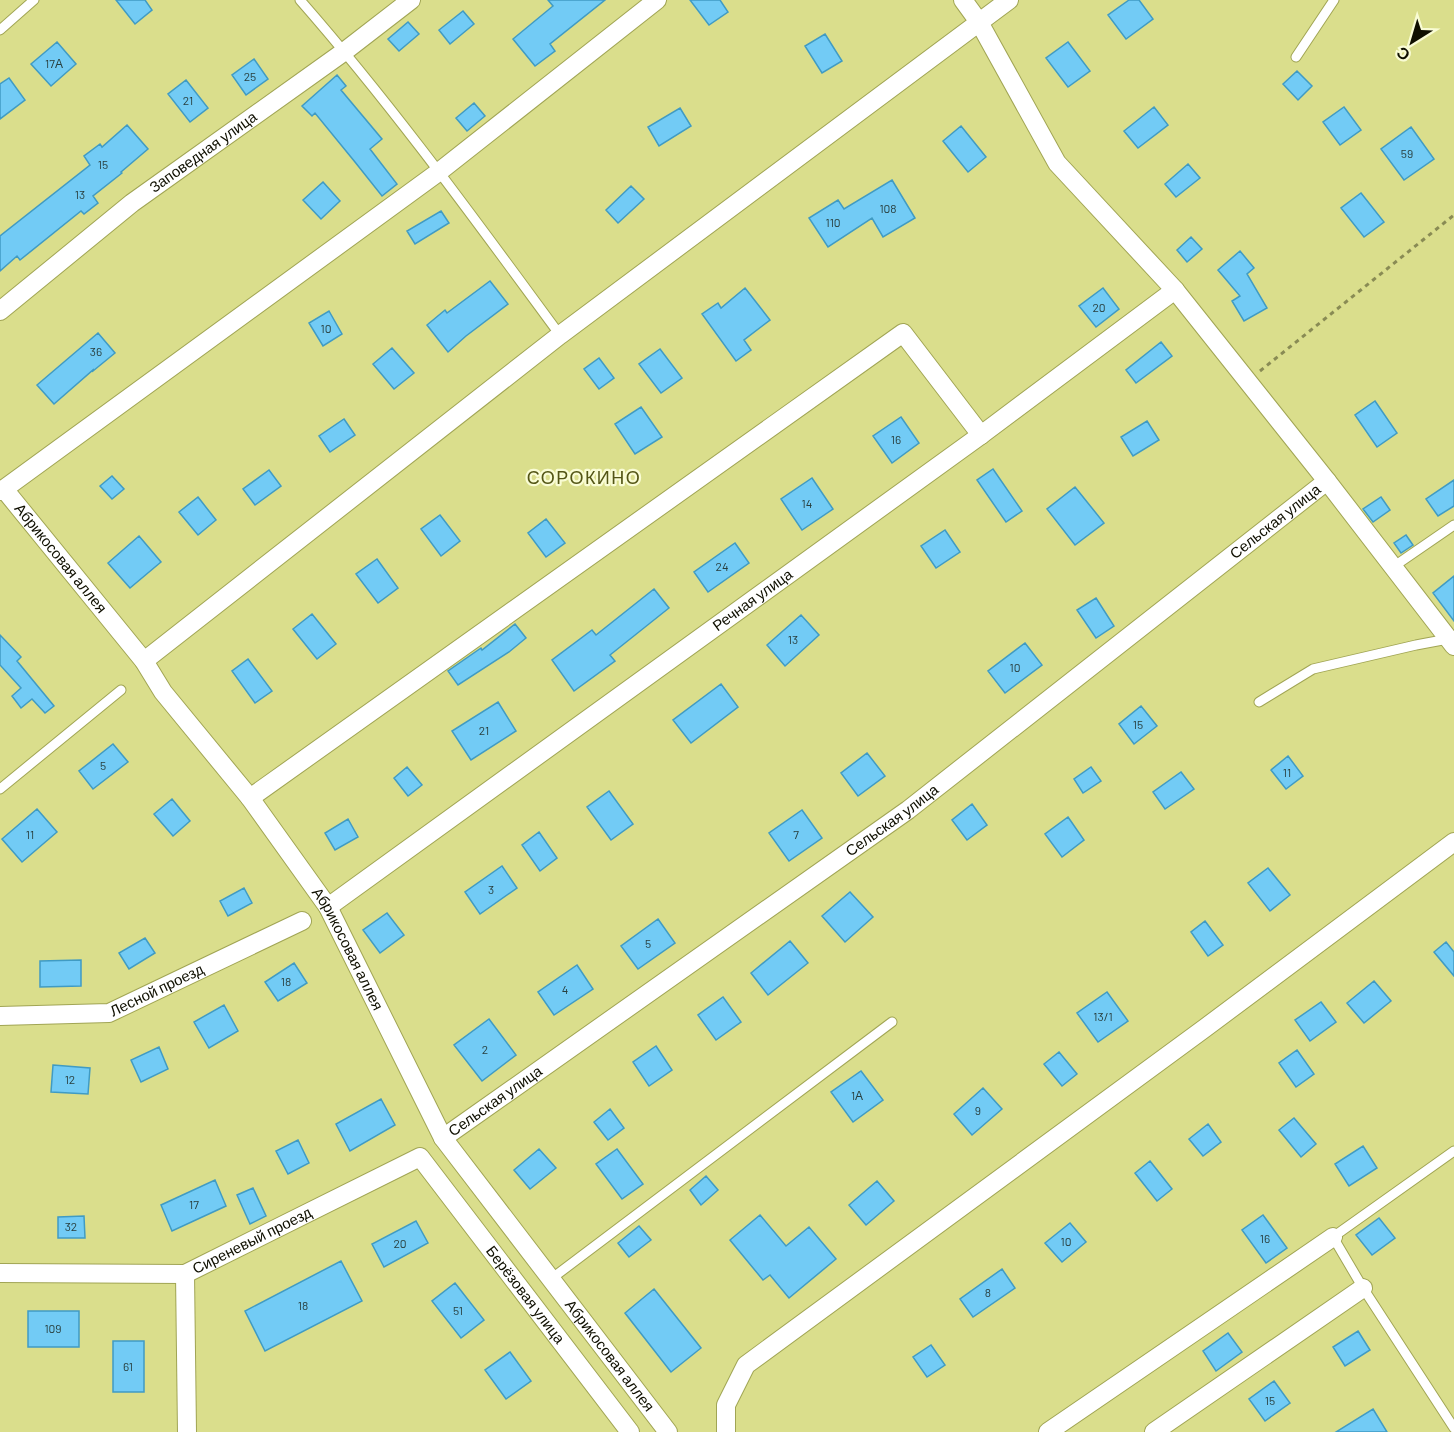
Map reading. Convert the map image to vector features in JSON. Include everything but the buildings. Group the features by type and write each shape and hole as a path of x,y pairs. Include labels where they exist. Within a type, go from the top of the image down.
{"street":[{"name":"Заповедная улица","path":"0,311 132,202 345,51 411,0"},
{"path":"2,490 440,171 657,0"},
{"path":"963,0 979,22 1057,163 1176,290 1451,643"},
{"path":"144,661 560,335 1009,0"},
{"name":"Речная улица","path":"328,907 981,435 1176,290"},
{"path":"250,798 903,333 981,435"},
{"name":"Сельская улица","path":"442,1138 908,810 1327,481"},
{"name":"Абрикосовая аллея","path":"2,490 144,661 163,692 250,798 328,907 442,1138 668,1432"},
{"path":"726,1432 726,1405 746,1365 1454,842"},
{"name":"Лесной проезд","path":"0,1017 109,1013 302,921"},
{"name":"Сиреневый проезд","path":"0,1273 185,1274 420,1157"},
{"name":"Берёзовая улица","path":"420,1157 628,1431"},
{"path":"1048,1432 1333,1237"},
{"path":"185,1274 187,1432"},
{"path":"1154,1432 1363,1288"}],"lane":[{"path":"0,30 34,0"},
{"path":"300,0 345,51 440,171 560,335"},
{"path":"1296,57 1334,0"},
{"path":"1393,567 1454,525"},
{"path":"1259,702 1313,669 1416,645 1451,643"},
{"path":"0,789 121,690"},
{"path":"551,1279 892,1022"},
{"path":"1454,1151 1333,1237 1363,1288 1454,1428"}],"path":[{"path":"1247,381 1454,215"}],"district":[{"name":"СОРОКИНО","path":"584,478"}]}
